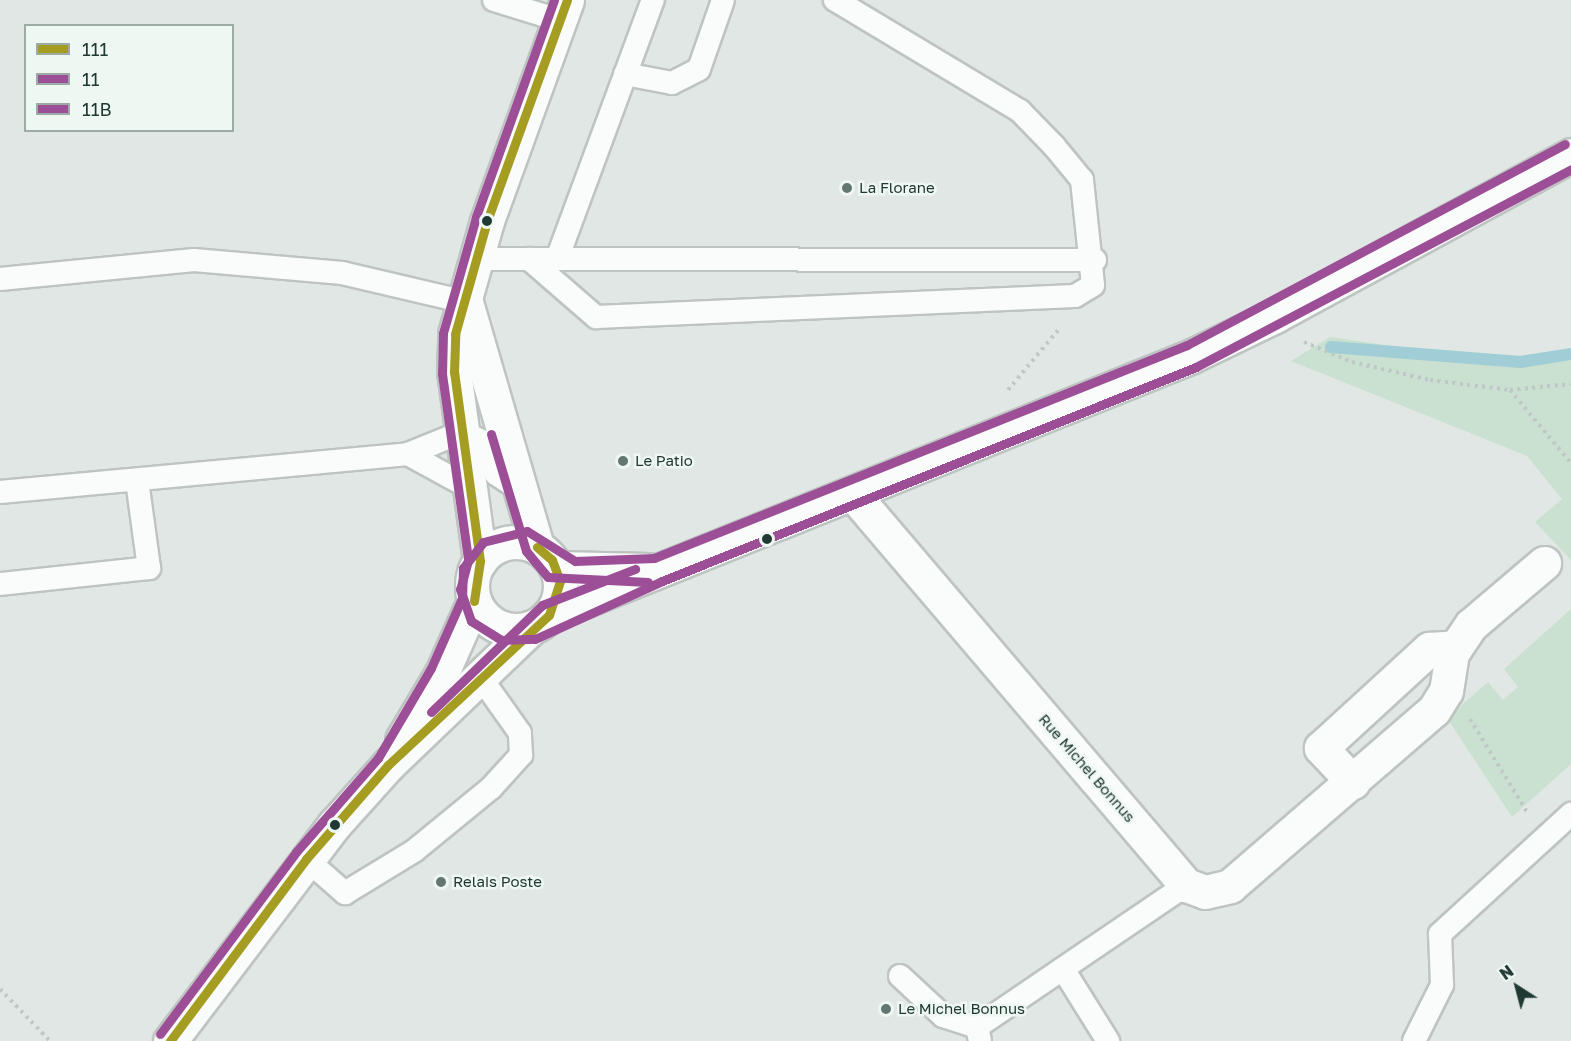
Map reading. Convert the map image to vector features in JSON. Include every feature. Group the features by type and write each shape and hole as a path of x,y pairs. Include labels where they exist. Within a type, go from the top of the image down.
{"main road":[{"path":"563,10 475,259 466,302 455,334 454,372 480,561 471,587 474,601 497,626 540,621 624,589 657,570 1000,436 1275,316 1571,155"},
{"path":"170,1041 306,859 388,765 540,621 560,593 516,487 466,302"},
{"name":"Rue Michel Bonnus","path":"853,494 1186,885"},
{"path":"480,561 512,542 574,573 657,570"},
{"path":"1186,885 1205,892 1230,886 1434,710 1446,691 1456,647 1471,625 1544,563"},
{"path":"388,765 442,673 474,601"},
{"path":"1353,782 1321,748 1429,649 1456,647"}],"lane":[{"path":"494,0 563,10"},
{"path":"557,259 653,0"},
{"path":"625,74 672,82 699,69 723,0"},
{"path":"529,259 596,317 1075,296 1093,285 1095,260 1082,180 1020,111 835,0"},
{"path":"475,259 1095,260"},
{"path":"0,279 194,260 342,273 466,302"},
{"path":"0,492 408,454 462,432 488,443 496,474 516,487"},
{"path":"408,454 470,488"},
{"path":"0,584 149,568 137,480"},
{"path":"306,859 345,893 414,852 491,788 521,755 520,733 481,678"},
{"path":"1414,1041 1439,999 1440,934 1571,813"},
{"path":"900,976 944,1016 978,1034 1063,969 1186,885"},
{"path":"1063,969 1108,1041"}],"path":[{"path":"1275,316 1313,350 1352,362 1510,390 1571,384"},
{"path":"1000,436 990,410 1062,326"},
{"path":"1510,390 1571,463"},
{"path":"1446,691 1525,805 1537,844"},
{"path":"0,989 50,1041"}],"green space":[{"path":"1330,337 1524,365 1571,357 1571,560 1535,522 1562,499 1527,456 1291,361"},
{"path":"1571,609 1571,764 1512,817 1447,718 1488,682 1503,700 1518,687 1504,669"}],"waterway":[{"path":"1331,347 1520,362 1571,354"}],"transit line":[{"name":"11","path":"554,0 476,217 443,333 442,374 468,560 460,589 471,621 501,640 535,639 662,581 1196,367 1571,169"},
{"name":"111","path":"474,601 480,561 454,372 455,334 487,221 567,0"},
{"name":"11B","path":"160,1034 296,852 378,758 431,668 462,598 463,568 483,542 527,531 575,561 654,558 1187,345 1565,144"},
{"name":"11","path":"491,434 526,551 548,577 648,582"},
{"name":"111","path":"170,1041 306,859 388,765 549,615 560,581 552,560 537,547"},
{"name":"11B","path":"431,712 542,605 635,569"}],"place":[{"name":"La Florane","path":"847,188"},
{"name":"Le Patio","path":"623,461"},
{"name":"Relais Poste","path":"441,882"},
{"name":"Le Michel Bonnus","path":"886,1009"}]}
